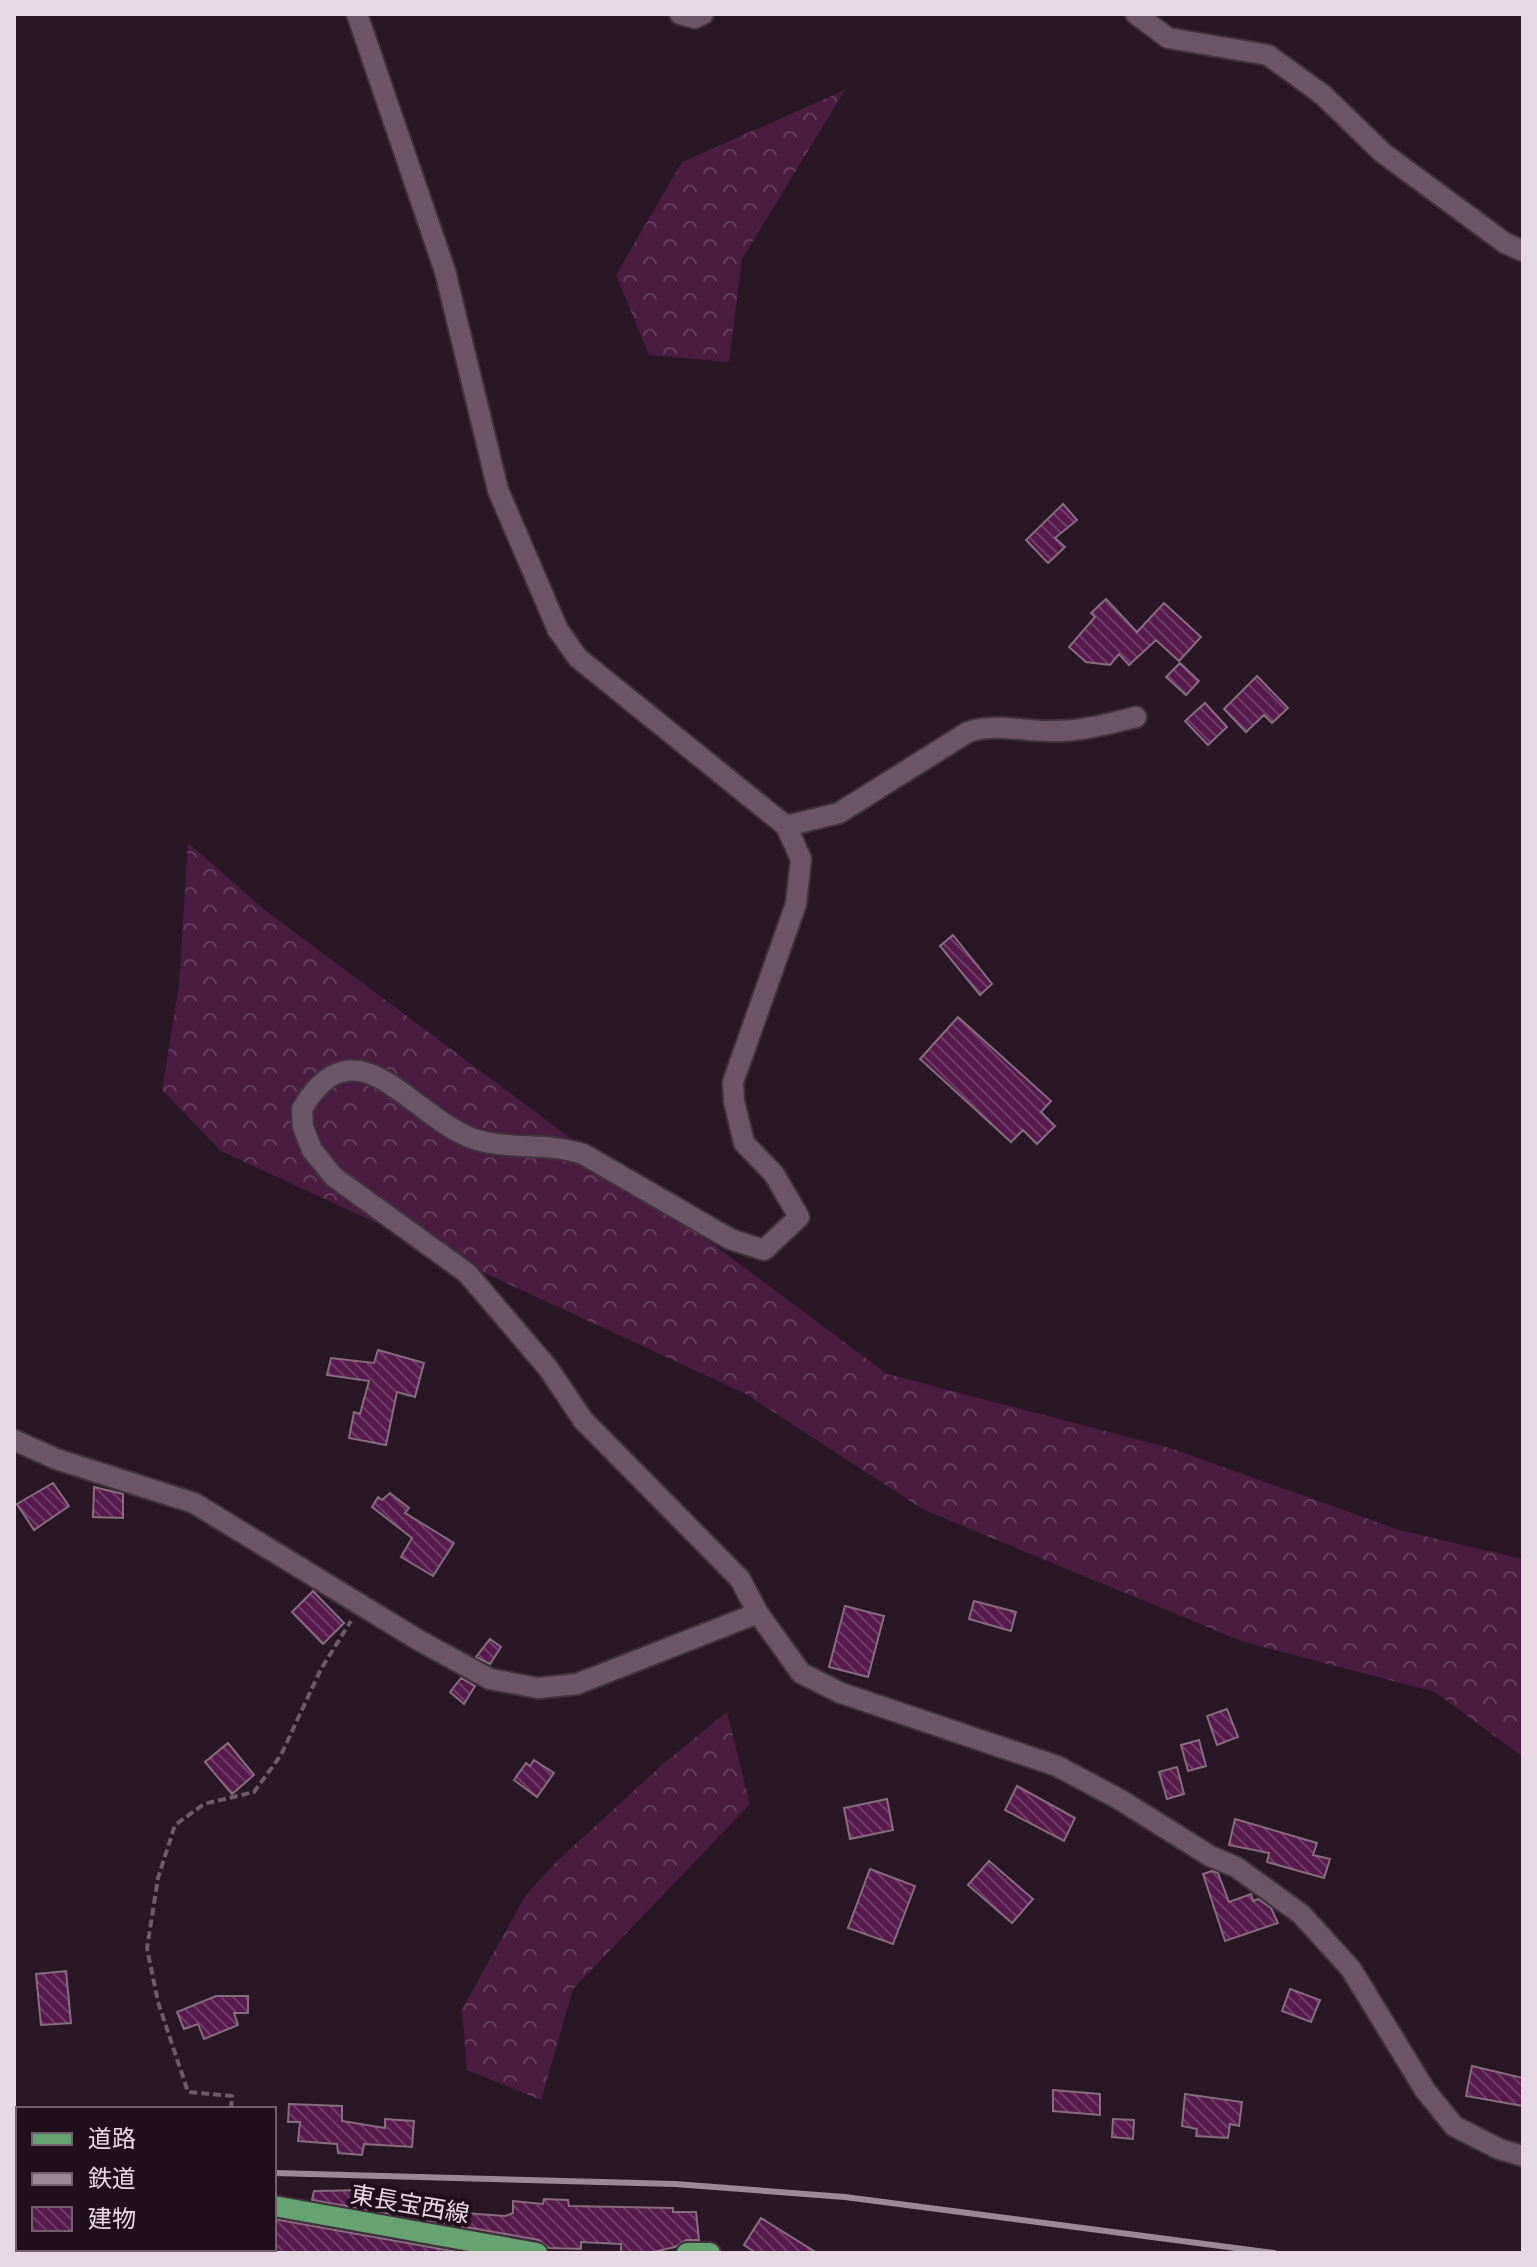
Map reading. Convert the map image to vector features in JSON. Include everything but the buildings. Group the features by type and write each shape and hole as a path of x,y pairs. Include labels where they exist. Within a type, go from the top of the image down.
{"main road":[{"name":"東長宝西線","path":"276,2206 537,2253"},
{"path":"687,2253 710,2253"}],"street":[{"path":"357,14 445,271 498,490 558,630 578,658 786,826 801,859 796,904 733,1082 744,1143 774,1174 799,1217 764,1250 730,1239 583,1154 558,1146 485,1142 460,1132 373,1073 351,1068 325,1078 302,1109 303,1127 312,1150 334,1177 467,1273 548,1368 583,1420 740,1579 758,1613 801,1673 841,1693 1057,1766 1119,1799 1270,1890 1301,1914 1351,1969 1425,2090 1454,2126 1499,2149 1523,2156"},
{"path":"680,14 695,18 703,14"},
{"path":"1136,14 1168,38 1268,55 1323,95 1383,153 1505,243 1523,251"},
{"path":"786,826 839,813 968,732 988,726 1050,731 1084,729 1136,717"},
{"path":"14,1440 56,1459 194,1503 490,1679 538,1688 577,1684 758,1613"}],"path":[{"path":"231,2107 232,2096 188,2092 158,2002 147,1948 158,1878 175,1825 204,1804 254,1792 281,1755 321,1669 362,1605"}],"green space":[{"path":"845,90 742,259 729,362 649,355 616,275 682,162"},
{"path":"188,843 266,911 887,1374 1170,1448 1399,1530 1523,1559 1523,1757 1435,1692 1244,1642 924,1510 746,1394 221,1151 162,1090 179,985"},
{"path":"727,1712 750,1804 573,1989 541,2100 467,2070 462,2009 526,1895 556,1862 663,1764"}],"railway":[{"path":"276,2173 675,2184 845,2197 1274,2253"}]}
